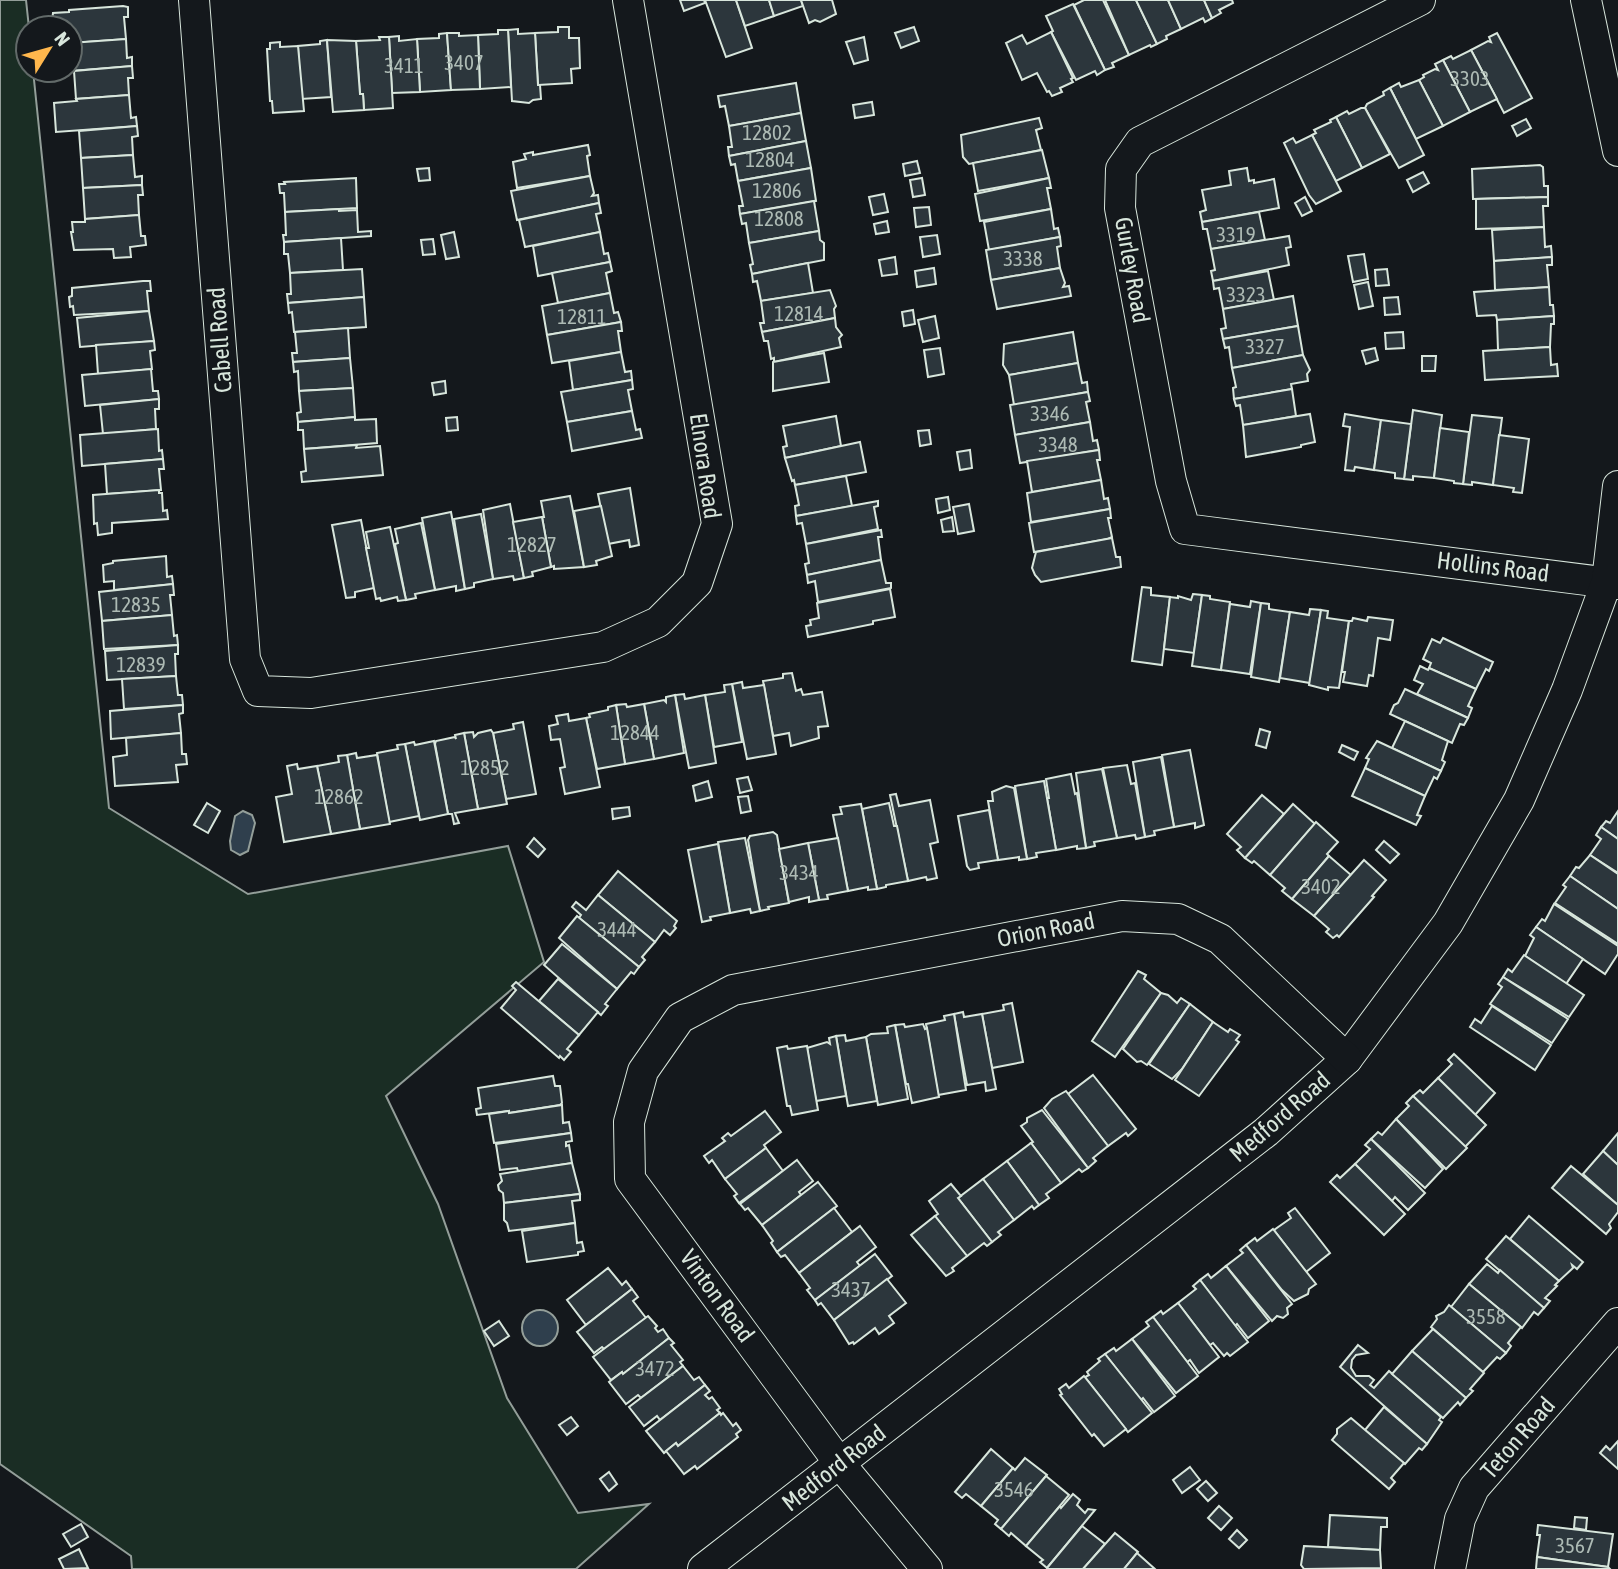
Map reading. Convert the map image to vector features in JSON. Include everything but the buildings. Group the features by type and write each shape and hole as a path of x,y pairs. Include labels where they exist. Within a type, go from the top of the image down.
{"street":[{"name":"Cabell Road","path":"194,0 245,659 253,678"},
{"name":"Elnora Road","path":"253,678 258,691 311,693 603,646 658,622 696,583 717,524 628,0"},
{"name":"Gurley Road","path":"1367,551 1185,529 1171,481 1120,208 1121,170 1140,142 1420,0"},
{"path":"1586,0 1618,151"},
{"name":"Medford Road","path":"703,1569 1266,1132 1347,1059 1448,923 1519,800 1612,582 1618,486"},
{"name":"Hollins Road","path":"1367,551 1612,582"},
{"name":"Orion Road","path":"702,1007 733,990 1122,916 1178,919 1220,939 1347,1059"},
{"name":"Vinton Road","path":"702,1007 680,1018 643,1071 629,1122 631,1179 840,1464 927,1569"},
{"name":"Teton Road","path":"1450,1569 1460,1519 1474,1488 1618,1323"}],"green space":[{"path":"0,0 26,0 28,14 14,14 14,84 34,84 109,808 248,894 508,846 544,962 386,1096 438,1204 507,1398 578,1513 649,1504 576,1569 132,1569 131,1556 0,1464"}],"water":[{"path":"243,811 252,815 255,823 248,851 240,855 231,850 230,841 235,816"},
{"path":"540,1310 553,1315 558,1328 553,1341 540,1346 527,1341 522,1328 527,1315"}]}
